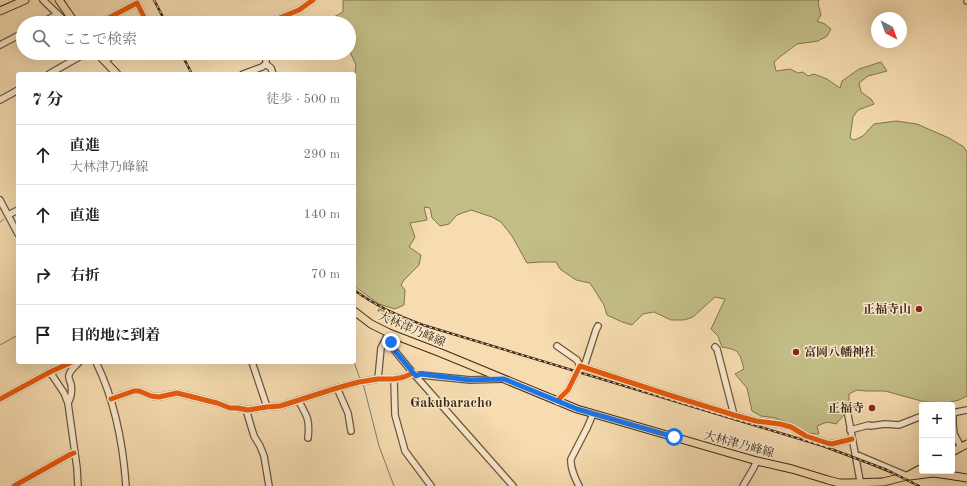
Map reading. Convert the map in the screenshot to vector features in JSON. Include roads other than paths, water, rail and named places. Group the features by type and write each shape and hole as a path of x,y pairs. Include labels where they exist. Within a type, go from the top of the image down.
{"main road":[{"path":"0,11 25,0"},
{"path":"59,0 70,16"},
{"path":"105,62 115,72"},
{"name":"大林津乃峰線","path":"356,313 371,324 389,333 558,402 593,414 757,461 792,469 839,483 860,484 883,482 907,476 919,470"},
{"path":"955,450 964,446"},
{"path":"907,476 933,473 967,478"}],"street":[{"path":"43,0 58,14 54,16"},
{"path":"284,16 299,10 313,0"},
{"path":"112,16 136,3 143,16"},
{"path":"0,45 16,37"},
{"path":"53,72 74,60"},
{"path":"248,72 266,64"},
{"path":"266,64 271,68 272,72"},
{"path":"0,100 16,91"},
{"path":"0,200 16,230"},
{"path":"8,215 16,211"},
{"path":"558,402 568,390 582,366 598,326"},
{"path":"389,333 395,351 414,375 513,486"},
{"path":"378,379 381,348 389,333"},
{"path":"557,346 577,360 582,366 669,395 756,421 791,427 806,436 827,443 832,444 852,439"},
{"path":"715,347 717,349 734,415"},
{"path":"0,399 68,364"},
{"path":"68,403 72,389 69,374 77,364"},
{"path":"97,364 104,378 111,399 122,445 126,486"},
{"path":"253,364 267,407"},
{"path":"50,372 64,393 68,403 78,486"},
{"path":"111,399 134,391 139,391 151,396 177,393 217,403 230,408 248,410 280,406 337,388 378,379 394,379 421,374 470,380 504,379"},
{"path":"394,379 395,415 405,451 431,486"},
{"path":"337,388 348,413 351,431"},
{"path":"298,400 308,419 308,438"},
{"path":"248,410 254,436 264,456 269,486"},
{"path":"955,412 967,410"},
{"path":"579,486 574,474 571,459 588,427 593,414"},
{"path":"848,415 860,484"},
{"path":"850,430 869,425 899,425 919,417"},
{"path":"955,435 964,446"},
{"path":"14,486 74,453"},
{"path":"855,454 907,476"},
{"path":"742,486 757,461"}],"waterway":[{"path":"0,222 4,219"},
{"path":"0,345 16,336"},
{"path":"355,364 360,379"},
{"path":"362,384 379,446 394,486"}],"railway":[{"path":"154,0 162,16"},
{"path":"185,60 191,72"},
{"path":"356,291 387,310 423,325 823,446 887,470 919,486"}],"place":[{"name":"正福寺山","path":"919,309"},
{"name":"富岡八幡神社","path":"796,352"},
{"name":"正福寺","path":"872,408"}],"district":[{"name":"Gakubaracho","path":"451,402"}]}
